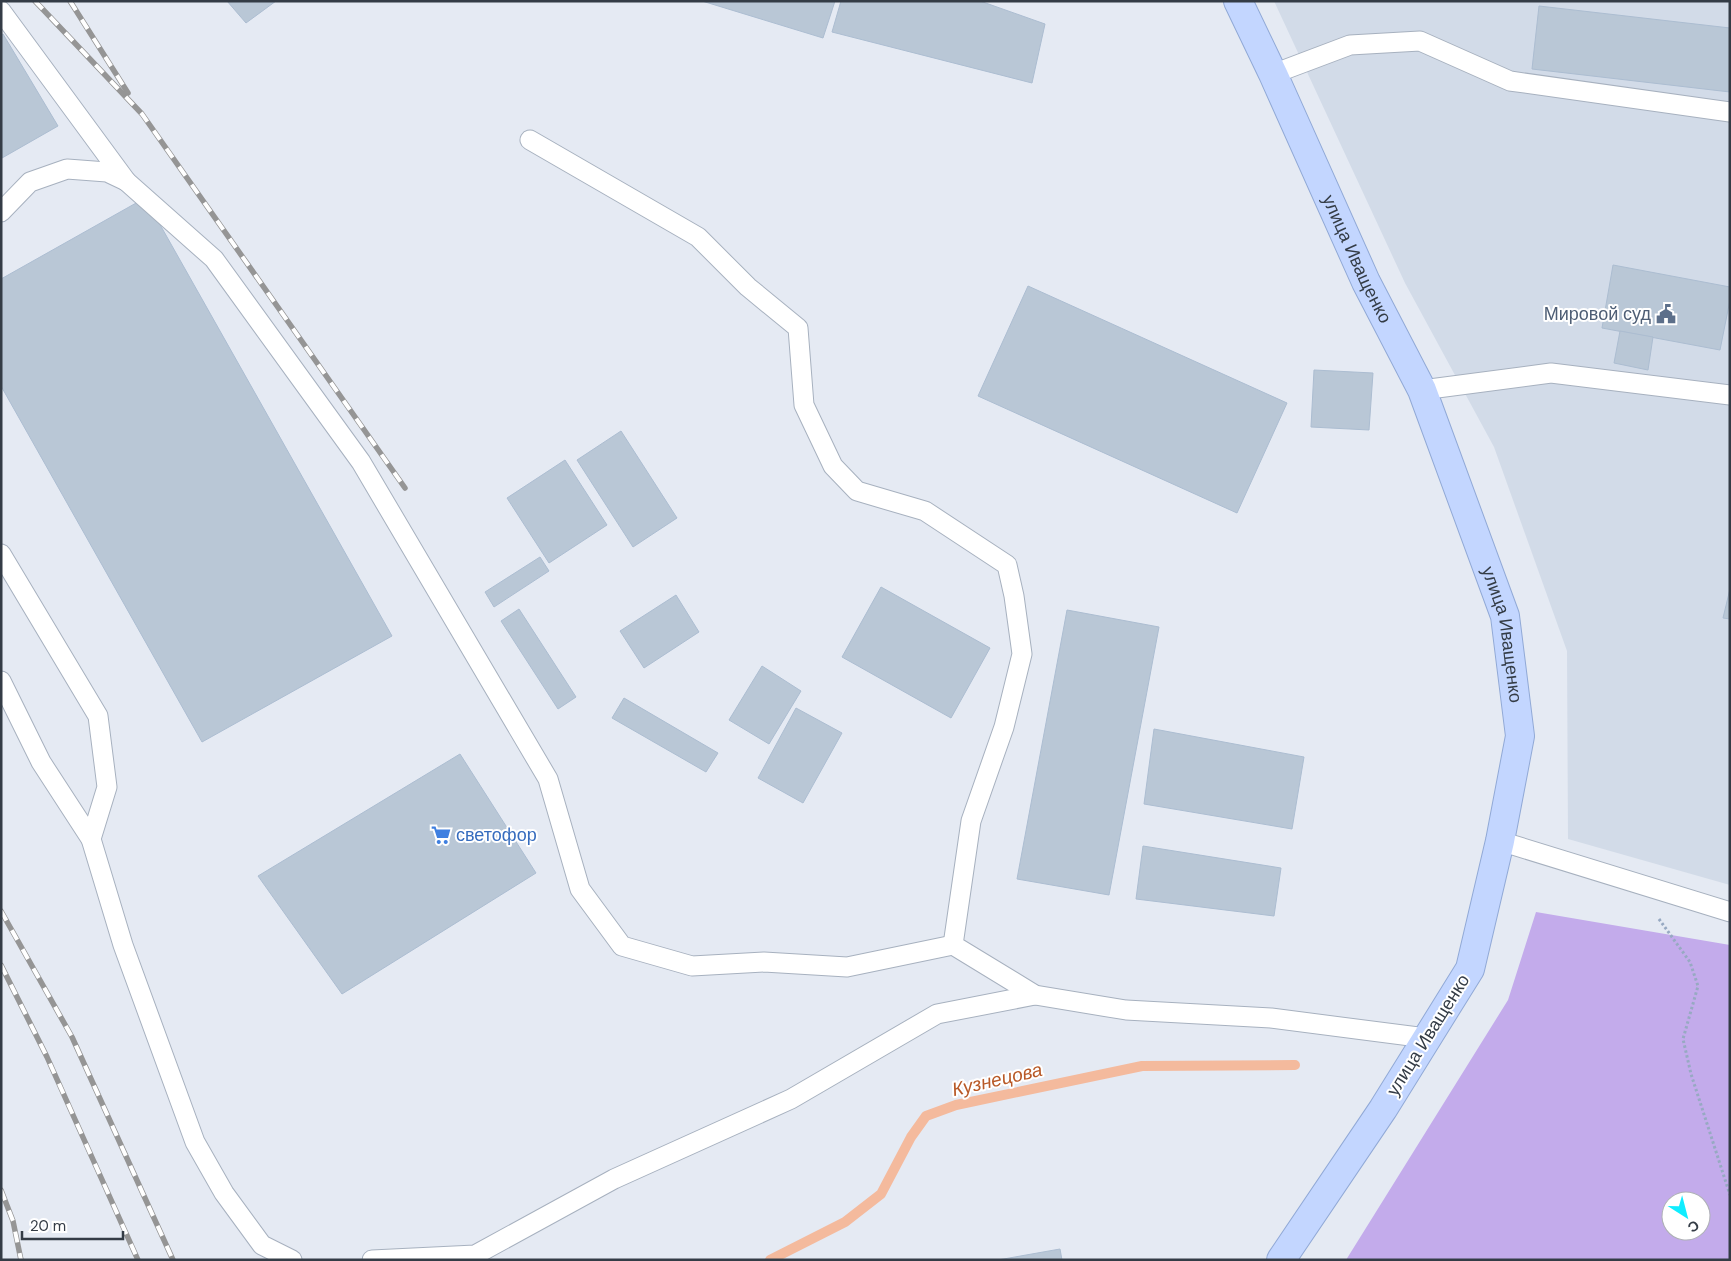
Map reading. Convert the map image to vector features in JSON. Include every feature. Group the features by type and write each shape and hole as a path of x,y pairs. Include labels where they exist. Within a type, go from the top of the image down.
{"main road":[{"name":"улица Иващенко","path":"1238,1 1274,74 1366,282 1422,390 1505,616 1520,736 1500,841 1470,969 1383,1109 1281,1260"}],"lane":[{"path":"1,12 126,180 214,259 361,462 548,779 580,889 622,946 692,966 764,962 847,966 953,945 1035,996"},
{"path":"1274,74 1350,45 1420,41 1510,81 1730,112"},
{"path":"530,140 698,237 748,286 798,328 804,405 833,466 857,491 925,511 1007,565 1014,596 1022,654 1004,727 971,822 953,945"},
{"path":"1,212 30,182 67,169 107,172 126,180"},
{"path":"1422,390 1551,373 1730,396"},
{"path":"1,554 98,716 107,787 91,839"},
{"path":"1,681 41,762 91,839 123,945 196,1142 224,1193 262,1245 292,1260"},
{"path":"1500,841 1730,912"},
{"path":"372,1260 475,1255 614,1179 791,1099 937,1014 1035,996 1126,1010 1271,1018 1426,1038"}],"path":[{"path":"1632,882 1690,962 1698,986 1683,1039 1691,1074 1730,1195"}],"shaded area":[{"path":"1274,1 1730,1 1730,885 1568,839 1567,651 1494,447 1405,283"},
{"path":"1536,912 1730,945 1730,1260 1346,1260 1508,1000"}],"building":[{"path":"227,1 276,1 246,23"},
{"path":"702,1 835,1 823,38"},
{"path":"841,1 980,1 1045,24 1032,83 832,32"},
{"path":"1539,6 1730,28 1730,92 1532,69"},
{"path":"3,34 58,126 2,158 1,35"},
{"path":"145,198 392,636 202,742 1,386 1,279"},
{"name":"Мировой суд","path":"1613,265 1730,287 1730,300 1720,350 1602,328"},
{"path":"1028,286 1287,403 1237,513 978,396"},
{"path":"1620,331 1653,337 1648,370 1614,363"},
{"path":"1314,370 1373,373 1369,430 1311,427"},
{"path":"621,431 677,518 633,547 577,460"},
{"path":"565,460 607,525 549,563 507,498"},
{"path":"540,557 549,571 494,607 485,592"},
{"path":"881,587 990,648 951,718 842,657"},
{"path":"1730,589 1730,619 1723,618"},
{"path":"676,595 699,632 644,668 620,631"},
{"path":"519,609 576,697 558,709 501,621"},
{"path":"1067,610 1159,627 1109,895 1017,879"},
{"path":"762,666 801,691 769,744 729,720"},
{"path":"624,698 718,753 706,772 612,718"},
{"path":"796,708 842,733 803,803 758,778"},
{"path":"1154,729 1304,757 1292,829 1144,804"},
{"path":"460,754 536,873 342,994 258,876"},
{"path":"1143,846 1281,868 1274,916 1136,899"},
{"path":"1060,1249 1062,1260 998,1260"}],"waterway":[{"name":"Кузнецова","path":"770,1260 845,1222 881,1194 911,1137 926,1116 956,1105 1142,1066 1295,1065"}],"railway":[{"path":"35,1 142,114 405,488"},
{"path":"70,1 128,93"},
{"path":"1,911 72,1037 173,1260"},
{"path":"1,965 47,1057 138,1260"},
{"path":"1,1190 13,1221 21,1260"}],"place":[{"name":"Мировой суд","path":"1666,314"},
{"name":"светофор","path":"441,835"}]}
